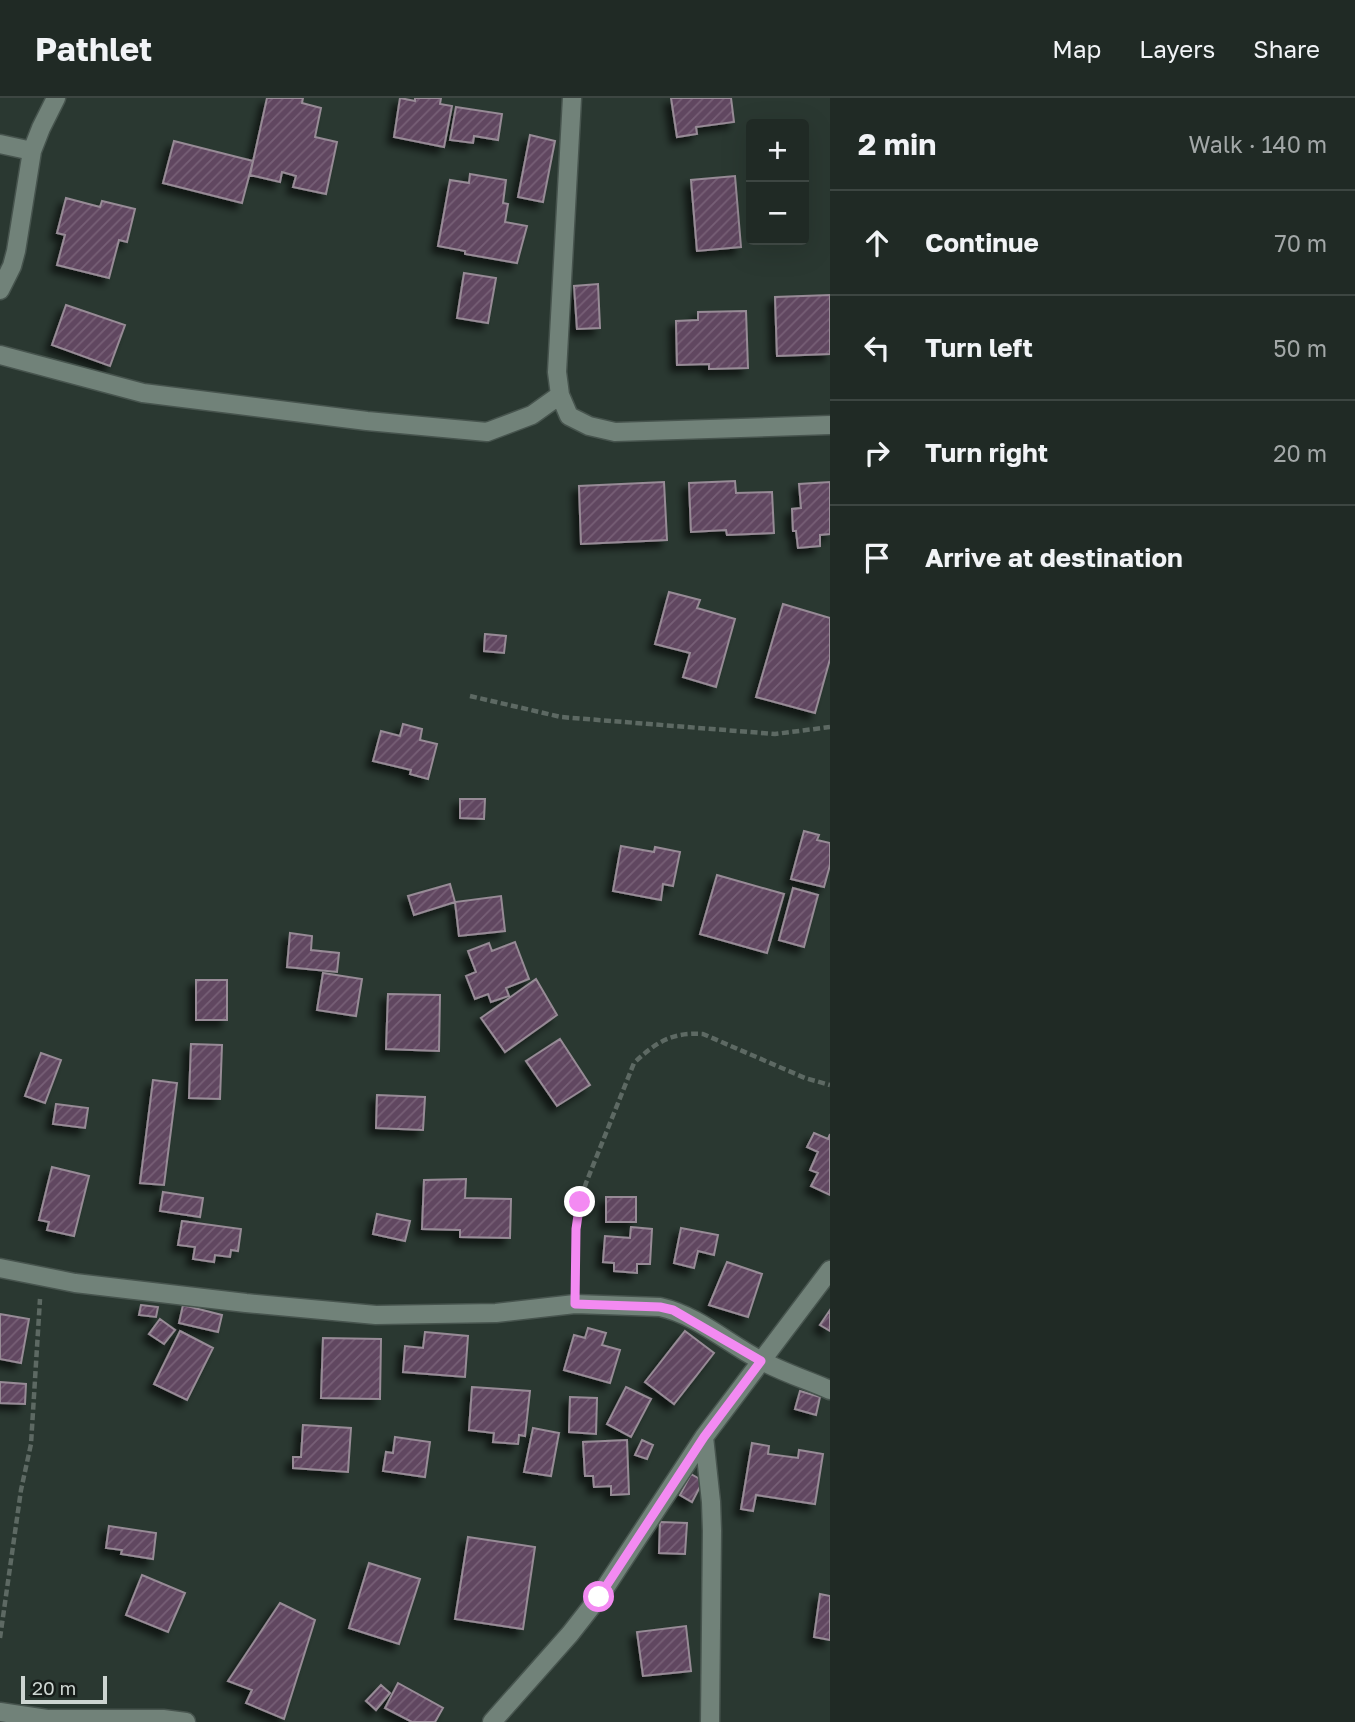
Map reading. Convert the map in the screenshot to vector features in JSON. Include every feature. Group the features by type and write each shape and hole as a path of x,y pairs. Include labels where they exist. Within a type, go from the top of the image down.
{"street":[{"path":"0,290 16,251 32,151 56,98"},
{"path":"572,98 557,372 560,395 569,416 589,426 615,432 830,425"},
{"path":"0,144 32,151"},
{"path":"0,355 143,393 367,421 486,432 532,415 560,395"},
{"path":"0,1268 75,1283 376,1315 496,1313 575,1304 660,1307 673,1310 761,1361 830,1390"},
{"path":"492,1722 599,1597 704,1437 830,1270"},
{"path":"704,1437 712,1521 710,1722"},
{"path":"0,1712 47,1720 163,1718 186,1722"}],"path":[{"path":"470,696 561,717 775,733 830,727"},
{"path":"575,1304 576,1229 583,1192 630,1070 649,1048 671,1036 703,1034 805,1078 830,1085"},
{"path":"0,1638 21,1490 31,1444 42,1277"}],"building":[{"path":"267,98 303,98 302,103 321,108 315,137 337,142 326,194 293,187 296,176 282,172 280,182 250,175"},
{"path":"400,98 415,101 415,98 441,98 440,104 452,106 444,147 394,137"},
{"path":"671,98 731,98 734,122 696,127 697,134 677,137"},
{"path":"456,107 502,114 498,140 474,136 473,143 450,140"},
{"path":"530,135 555,141 543,202 518,197"},
{"path":"174,141 253,161 242,203 163,183"},
{"path":"470,174 506,180 503,203 508,204 505,222 527,226 517,263 465,254 465,251 438,246 450,180 469,183"},
{"path":"735,176 741,247 697,251 691,180"},
{"path":"66,198 100,207 102,201 135,209 127,242 119,240 109,278 57,265 65,235 57,233"},
{"path":"464,273 496,278 488,323 457,318"},
{"path":"598,284 600,328 577,329 574,286"},
{"path":"830,295 830,354 777,356 775,297"},
{"path":"66,305 125,325 110,366 52,345"},
{"path":"746,311 748,368 709,369 709,364 677,365 676,321 698,320 698,312"},
{"path":"735,481 736,493 772,492 774,533 727,535 726,530 691,532 689,483"},
{"path":"664,482 667,540 581,544 579,486"},
{"path":"830,482 830,534 820,535 820,546 798,548 796,531 793,531 792,509 801,508 799,484"},
{"path":"669,592 700,600 697,608 735,619 716,687 683,677 690,653 655,644"},
{"path":"783,604 830,618 830,659 815,713 756,697"},
{"path":"485,634 506,636 504,653 484,651"},
{"path":"403,724 422,729 420,740 437,744 428,779 410,774 411,770 373,761 381,731 400,736"},
{"path":"460,799 485,799 484,819 460,818"},
{"path":"804,831 819,835 817,840 830,843 830,865 824,887 791,879"},
{"path":"621,846 654,852 655,847 680,852 673,886 663,884 661,900 613,891"},
{"path":"717,875 784,894 767,953 700,934"},
{"path":"450,884 455,902 414,915 408,896"},
{"path":"793,888 818,895 804,947 779,940"},
{"path":"501,896 505,931 459,936 455,902"},
{"path":"290,933 312,936 311,950 339,953 337,972 287,967"},
{"path":"515,942 529,979 506,988 509,996 491,1002 488,994 475,999 466,976 476,972 468,951 489,943 492,951"},
{"path":"323,973 362,979 356,1016 317,1010"},
{"path":"536,979 557,1015 505,1052 481,1018"},
{"path":"196,980 227,980 227,1020 196,1020"},
{"path":"388,994 440,995 439,1051 386,1049"},
{"path":"560,1039 590,1085 557,1106 526,1061"},
{"path":"191,1044 222,1045 220,1099 189,1098"},
{"path":"41,1053 61,1060 45,1103 25,1096"},
{"path":"153,1080 177,1083 164,1185 140,1183"},
{"path":"377,1095 425,1097 423,1130 376,1128"},
{"path":"56,1104 88,1108 85,1128 53,1124"},
{"path":"814,1133 828,1139 830,1134 830,1195 811,1186 818,1173 810,1170 818,1152 807,1147"},
{"path":"52,1167 89,1176 74,1236 47,1230 49,1222 39,1220"},
{"path":"466,1179 465,1198 511,1199 510,1238 460,1237 460,1230 422,1229 424,1180"},
{"path":"163,1192 203,1198 200,1217 160,1211"},
{"path":"606,1197 636,1197 636,1222 606,1222"},
{"path":"377,1214 410,1221 405,1241 373,1234"},
{"path":"182,1221 241,1229 238,1251 231,1250 230,1257 215,1255 214,1262 193,1259 195,1247 178,1245"},
{"path":"631,1227 652,1229 650,1264 637,1264 637,1273 614,1271 614,1263 603,1262 605,1236 630,1238"},
{"path":"681,1228 718,1235 714,1255 698,1251 694,1268 674,1263"},
{"path":"727,1262 762,1274 748,1317 709,1305"},
{"path":"141,1305 158,1307 156,1317 139,1315"},
{"path":"183,1305 222,1315 218,1332 179,1323"},
{"path":"830,1310 830,1331 820,1325"},
{"path":"0,1314 29,1319 21,1363 0,1359"},
{"path":"160,1319 175,1330 164,1344 149,1334"},
{"path":"588,1328 606,1333 602,1345 620,1350 610,1383 564,1370 574,1335 585,1338"},
{"path":"180,1331 213,1348 187,1400 154,1384"},
{"path":"685,1331 714,1353 674,1404 645,1382"},
{"path":"425,1332 468,1336 465,1377 403,1372 405,1346 423,1348"},
{"path":"323,1338 381,1339 380,1399 321,1398"},
{"path":"0,1382 26,1384 25,1404 0,1403"},
{"path":"472,1387 530,1391 525,1436 519,1435 518,1444 493,1442 494,1433 469,1430"},
{"path":"626,1387 651,1399 631,1437 607,1424"},
{"path":"800,1391 820,1397 816,1415 795,1409"},
{"path":"570,1397 597,1398 596,1434 569,1432"},
{"path":"303,1425 351,1428 348,1472 293,1468 293,1457 301,1457"},
{"path":"533,1428 559,1433 551,1476 524,1472"},
{"path":"395,1437 430,1442 425,1477 383,1471 386,1452 393,1453"},
{"path":"627,1440 629,1494 611,1495 611,1486 594,1487 593,1476 585,1476 583,1442"},
{"path":"642,1440 653,1445 647,1459 635,1455"},
{"path":"752,1443 769,1446 768,1454 798,1458 799,1450 823,1454 815,1504 756,1495 753,1511 741,1509"},
{"path":"691,1474 703,1481 692,1502 680,1495"},
{"path":"660,1522 687,1523 685,1554 659,1553"},
{"path":"109,1526 156,1533 153,1559 121,1554 122,1550 106,1548"},
{"path":"468,1537 535,1547 523,1629 455,1619"},
{"path":"369,1563 420,1579 399,1644 349,1628"},
{"path":"142,1575 185,1593 168,1632 126,1615"},
{"path":"820,1594 830,1596 830,1640 814,1637"},
{"path":"280,1603 315,1620 284,1719 246,1703 252,1690 228,1681"},
{"path":"686,1626 691,1671 643,1676 637,1632"},
{"path":"398,1683 443,1708 435,1722 412,1722 385,1708"},
{"path":"381,1685 390,1693 376,1710 366,1701"}],"route":[{"path":"580,1202 576,1229 575,1304 660,1307 673,1310 761,1361 704,1437 599,1597"}]}
